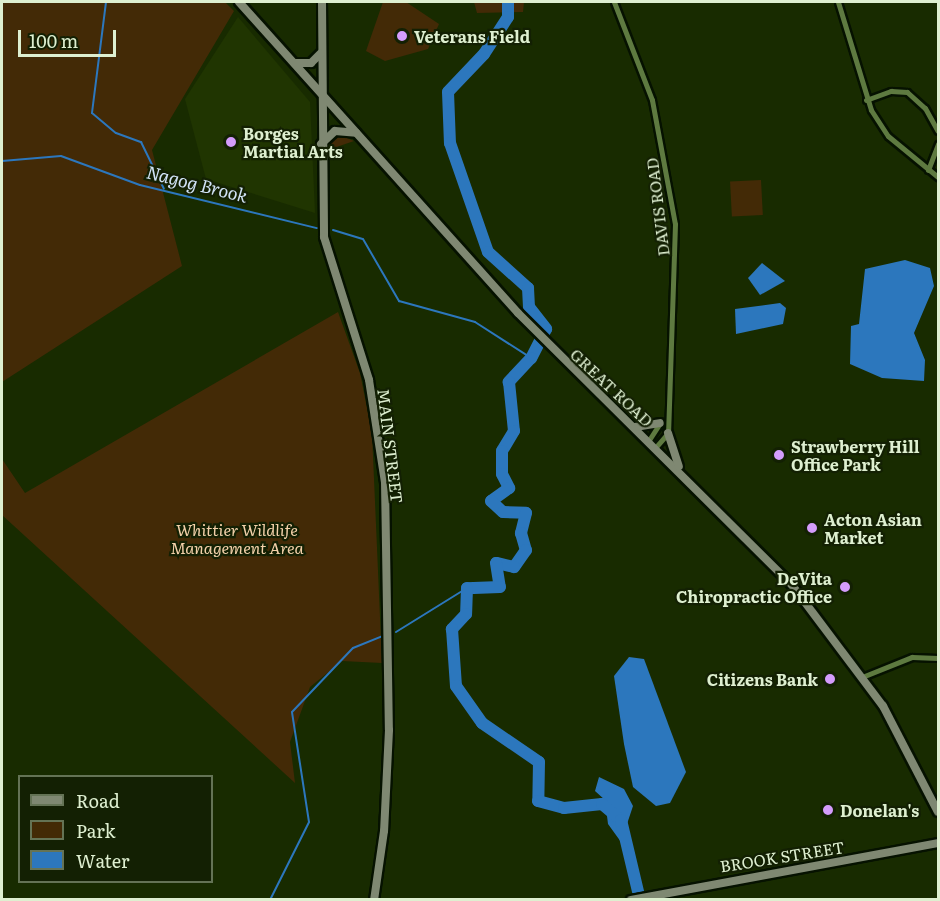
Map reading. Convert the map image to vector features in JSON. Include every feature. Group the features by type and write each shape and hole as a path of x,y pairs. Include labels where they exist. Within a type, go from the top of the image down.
{"main road":[{"name":"GREAT ROAD","path":"239,2 538,334 681,470 792,585 862,677 939,812"},
{"name":"MAIN STREET","path":"322,2 320,91 326,251 369,380 385,482 388,766 374,900"},
{"path":"295,63 311,63 320,54"},
{"path":"321,144 335,131 358,134"},
{"path":"635,427 662,420"},
{"path":"668,433 681,470"},
{"name":"BROOK STREET","path":"632,899 645,894 939,843"}],"street":[{"name":"DAVIS ROAD","path":"614,2 652,101 675,224 677,267 662,420 649,440"},
{"path":"838,2 867,100 888,136 939,177"},
{"path":"867,100 891,91 907,92 925,108 939,131"},
{"path":"928,170 939,144"},
{"name":"DAVIS ROAD","path":"662,420 668,433"},
{"path":"656,447 668,433"},
{"path":"862,677 912,657 939,658"}],"shaded area":[{"path":"238,17 310,102 315,213 206,179 185,99"}],"green space":[{"path":"2,2 225,2 234,11 152,150 182,266 2,382"},
{"name":"Veterans Field","path":"383,2 406,2 439,24 428,49 385,61 366,51"},
{"path":"474,2 524,2 523,12 477,13"},
{"path":"338,134 354,141 328,150 329,141"},
{"path":"761,180 763,215 732,217 730,182"},
{"name":"Whittier Wildlife Management Area","path":"338,312 360,373 372,433 382,663 342,661 310,687 290,742 295,783 2,515 2,459 25,493"}],"water":[{"path":"905,260 930,268 934,286 914,333 925,360 924,381 882,378 850,364 851,326 859,324 865,269"},
{"path":"762,263 785,281 760,295 748,278"},
{"path":"780,303 786,308 783,324 736,334 735,309"},
{"path":"629,657 644,659 686,772 670,803 656,806 633,787 614,676"},
{"path":"599,777 624,789 633,806 621,842 608,824 605,800 595,791"}],"waterway":[{"path":"106,2 92,113 116,133 141,142 164,189"},
{"path":"508,2 508,17 484,54 448,92 450,143 488,252 528,288 529,307 546,329 531,358 509,382 514,431 502,451 502,474 509,488 491,501 503,512 526,513 521,533 526,550 514,567 496,563 500,587 467,588 466,614 452,629 456,686 482,723 539,762 538,801 564,808 602,804 621,820 640,900"},
{"name":"Nagog Brook","path":"2,161 61,156 140,185 317,228"},
{"name":"Nagog Brook","path":"333,230 363,239 399,301 475,322 531,358"},
{"path":"396,632 467,588"},
{"path":"270,900 309,822 292,712 353,648 385,635"}],"place":[{"name":"Veterans Field","path":"402,36"},
{"name":"Borges Martial Arts","path":"231,142"},
{"name":"Strawberry Hill Office Park","path":"779,455"},
{"name":"Acton Asian Market","path":"812,528"},
{"name":"DeVita Chiropractic Office","path":"845,587"},
{"name":"Citizens Bank","path":"830,679"},
{"name":"Donelan's","path":"828,810"}]}
